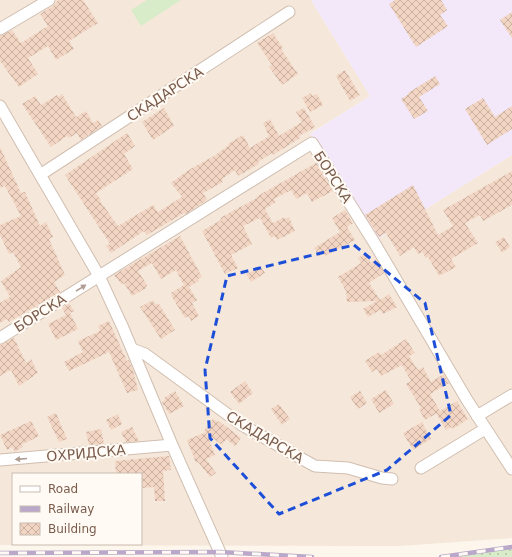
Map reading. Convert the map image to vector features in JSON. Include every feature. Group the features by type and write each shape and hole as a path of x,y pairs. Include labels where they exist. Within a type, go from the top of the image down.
{"street":[{"path":"0,29 38,4 49,0"},
{"name":"СКАДАРСКА","path":"40,176 289,12"},
{"path":"0,106 99,276 222,557"},
{"name":"БОРСКА","path":"0,338 312,143 375,244 477,416 510,466"},
{"name":"СКАДАРСКА","path":"132,349 145,354 253,433 315,466 348,468 382,478 392,479"},
{"path":"477,416 512,395"},
{"path":"421,468 485,429"},
{"name":"ОХРИДСКА","path":"0,460 172,445"}],"highlighted area":[{"path":"354,245 425,303 451,415 387,470 279,514 210,438 205,370 227,276"}],"shaded area":[{"path":"0,0 311,0 370,96 311,133 376,240 512,155 512,538 400,546 0,545"},
{"path":"311,0 512,0 512,155 376,240 310,134 370,96"}],"green space":[{"path":"147,0 181,0 141,26 131,10"},
{"path":"512,548 512,557 456,557"}],"building":[{"path":"58,0 83,0 98,23 69,41 74,49 56,60 48,46 28,58 38,74 19,87 0,61 0,36 12,30 21,43 48,26 40,14 53,6"},
{"path":"395,0 441,0 447,10 440,15 448,26 416,47 389,4"},
{"path":"512,12 512,38 500,20"},
{"path":"273,33 283,48 281,49 298,74 282,85 269,67 272,65 257,43"},
{"path":"345,70 360,95 350,101 336,76"},
{"path":"435,76 440,84 419,97 428,111 414,119 401,99"},
{"path":"311,93 312,96 317,94 323,105 310,112 302,98"},
{"path":"62,94 76,117 86,111 93,123 98,120 102,126 81,140 77,133 69,138 67,136 51,147 22,104 35,96 41,105 57,95 58,97"},
{"path":"483,98 495,117 512,106 512,129 487,145 465,109"},
{"path":"164,108 174,126 153,140 142,122"},
{"path":"304,108 315,127 299,136 300,138 273,155 272,153 258,162 259,164 238,176 235,170 222,179 223,182 203,193 207,200 186,214 184,213 147,235 144,231 111,253 106,246 110,244 65,175 127,133 135,146 124,154 133,169 96,193 118,226 153,205 158,212 182,197 171,183 187,171 214,156 229,145 228,144 243,135 250,148 269,136 263,123 270,119 279,136 302,122 296,112"},
{"path":"0,147 21,193 25,192 40,226 46,222 53,237 49,239 65,275 54,282 60,292 9,322 7,319 0,323 0,303 10,297 1,281 21,267 13,252 9,254 0,235 0,225 21,216 5,186 0,188"},
{"path":"316,163 333,191 312,202 307,193 296,199 291,190 274,199 276,202 265,209 273,223 284,217 285,219 289,217 295,231 277,240 275,236 271,238 260,218 243,226 252,244 231,255 238,268 225,274 202,231 221,220 220,218"},
{"path":"512,171 512,205 483,221 480,215 465,223 478,243 451,259 456,267 439,276 428,257 426,258 422,252 418,254 414,247 400,256 386,233 379,237 365,215 413,185 438,235 453,226 443,210"},
{"path":"345,210 353,223 347,227 355,240 325,256 323,253 319,256 314,248 340,232 332,218"},
{"path":"180,236 202,277 198,279 199,281 189,287 197,300 192,303 199,316 191,321 189,316 185,318 172,297 171,293 184,285 176,270 161,279 152,263 138,271 147,285 146,288 132,296 124,283 122,285 114,275"},
{"path":"504,237 510,247 502,253 495,242"},
{"path":"365,254 371,263 376,259 384,273 369,283 380,300 389,294 397,307 383,314 380,310 368,317 363,309 377,301 347,302 346,291 338,277 361,263 358,258"},
{"path":"261,267 265,273 251,282 246,274"},
{"path":"153,300 155,304 159,304 175,330 161,339 140,307"},
{"path":"69,303 74,311 66,315 62,308"},
{"path":"70,313 78,329 56,340 48,324"},
{"path":"109,321 127,361 129,360 138,390 127,393 109,352 69,371 64,362 83,352 78,341 100,331 98,326"},
{"path":"14,338 26,363 31,359 38,373 19,386 11,370 0,376 0,345"},
{"path":"406,339 415,353 409,356 418,370 423,367 431,382 444,374 449,383 430,394 440,411 457,401 468,419 453,429 452,427 446,430 436,414 425,420 419,409 421,408 406,384 411,381 402,365 381,376 377,369 372,372 365,361 379,352 381,355"},
{"path":"245,381 253,393 239,404 230,392"},
{"path":"386,390 394,404 379,413 371,399"},
{"path":"175,391 184,406 169,414 162,402 165,400 164,398"},
{"path":"360,391 367,403 358,409 350,397"},
{"path":"279,404 290,419 282,425 271,409"},
{"path":"56,413 67,439 59,442 47,417"},
{"path":"118,414 122,424 111,430 106,420"},
{"path":"213,419 218,422 219,421 241,438 235,446 226,439 222,445 204,431"},
{"path":"31,421 39,436 21,445 23,447 15,452 12,447 7,450 0,435"},
{"path":"422,422 431,439 413,450 403,433"},
{"path":"132,427 139,441 126,442 121,432"},
{"path":"101,429 104,444 89,445 86,432"},
{"path":"206,432 215,455 206,459 216,473 210,477 198,462 196,463 187,440"},
{"path":"169,456 171,470 163,471 165,501 155,501 154,487 142,488 142,473 116,473 115,461"}],"railway":[{"path":"441,557 512,547"},
{"path":"0,553 220,552 312,557"}]}
